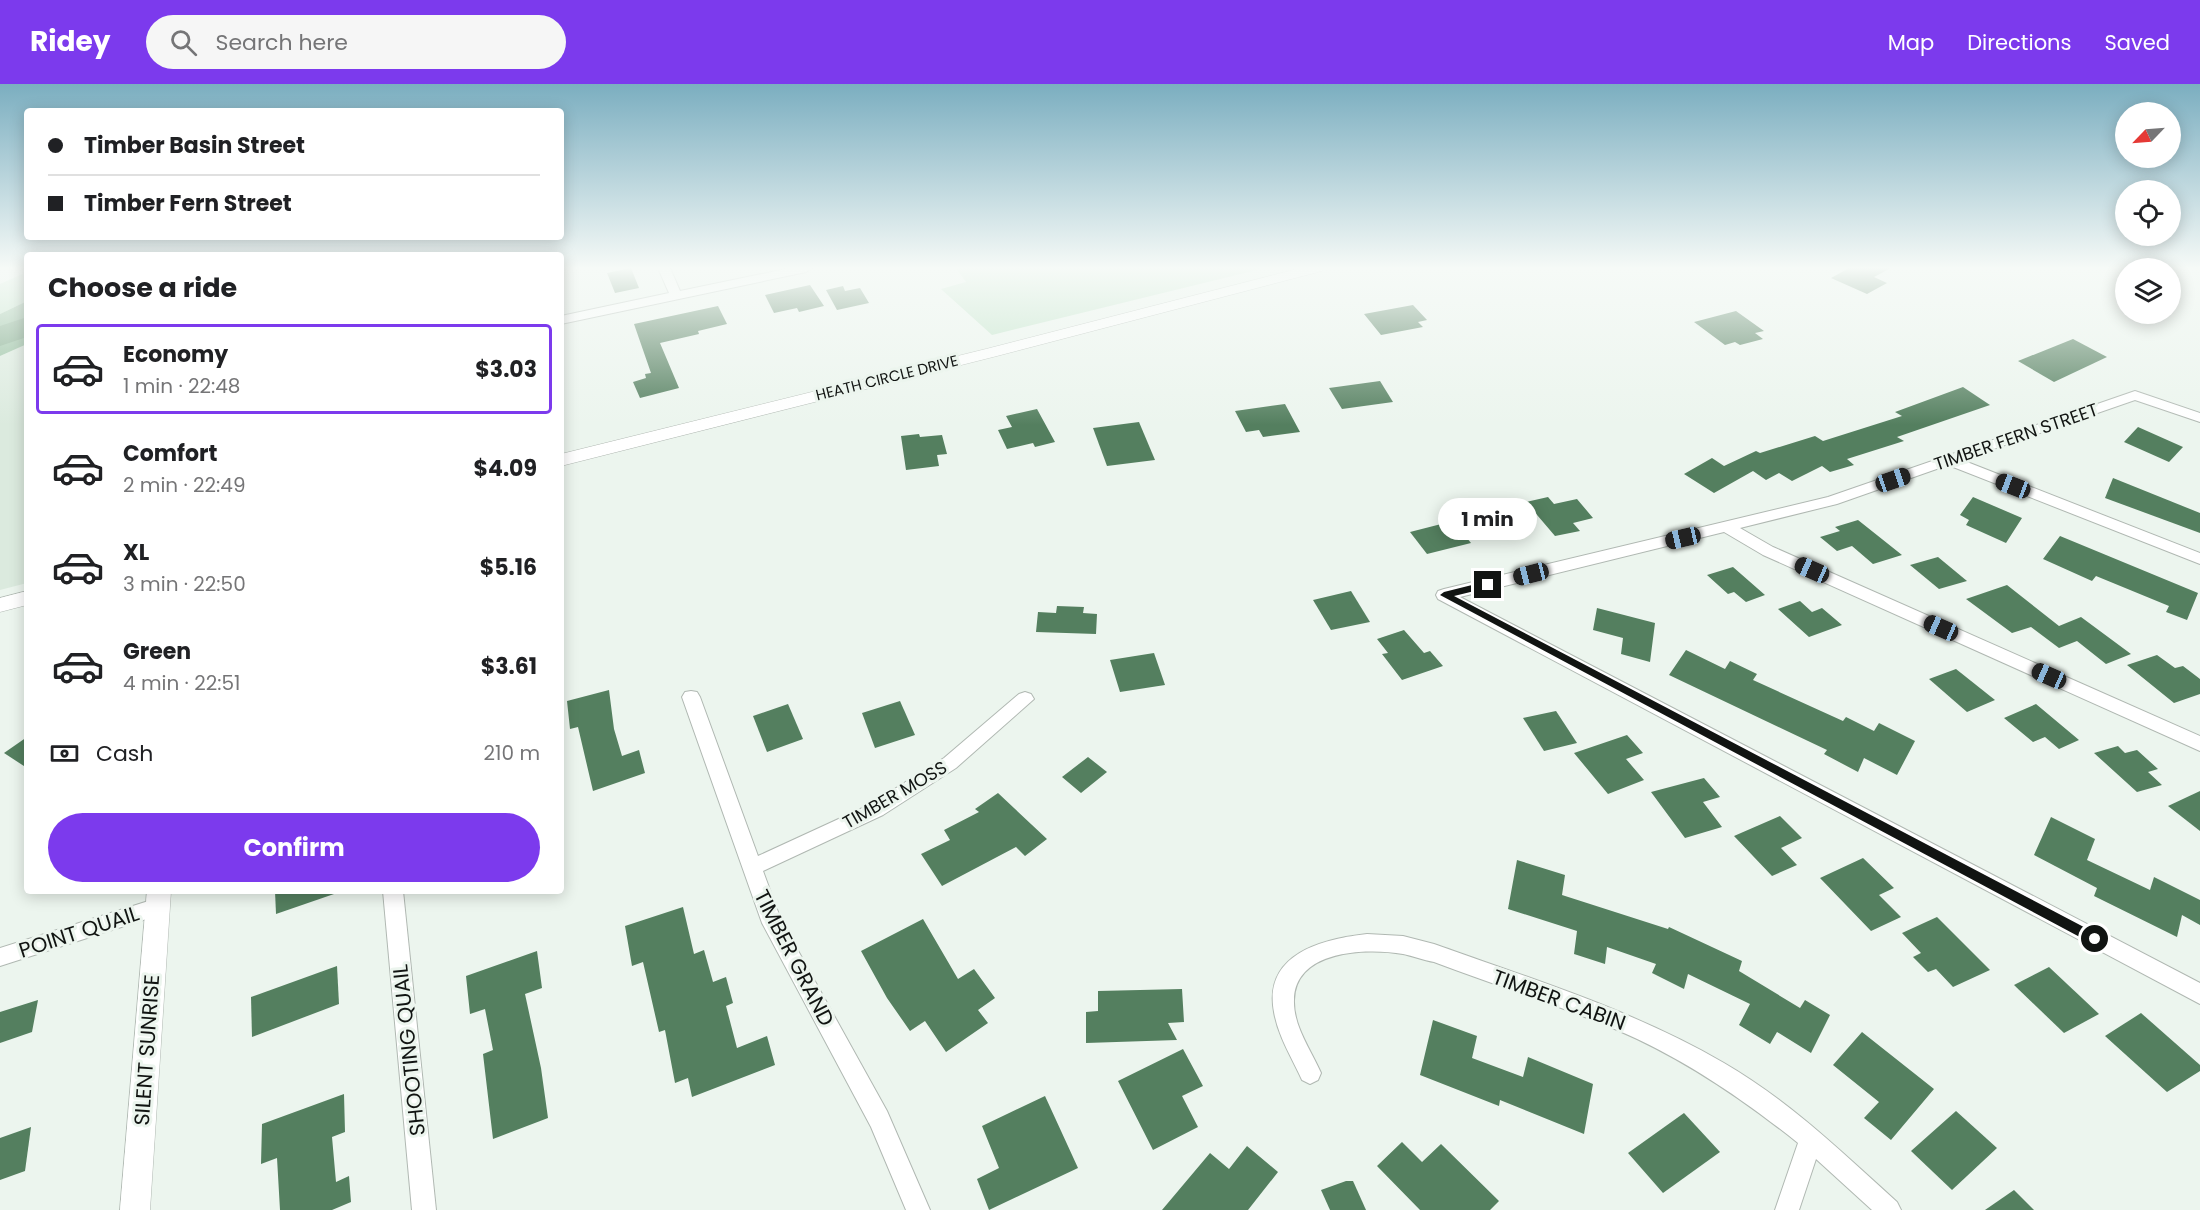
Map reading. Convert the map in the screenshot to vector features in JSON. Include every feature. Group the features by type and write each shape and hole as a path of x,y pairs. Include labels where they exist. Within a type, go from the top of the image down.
{"street":[{"name":"HEATH CIRCLE DRIVE","path":"564,459 1115,321"},
{"name":"TIMBER FERN STREET","path":"2200,418 2135,395 1832,501 1444,595 2200,994"},
{"path":"1950,461 2200,559"},
{"path":"1727,527 1779,556 2200,744"},
{"path":"0,605 24,599"},
{"name":"TIMBER GRAND","path":"692,698 772,923 879,1119 918,1210"},
{"name":"TIMBER MOSS","path":"751,868 876,810 950,763 1025,699"},
{"name":"SHOOTING QUAIL","path":"393,894 424,1210"},
{"name":"POINT QUAIL","path":"0,957 158,899"},
{"name":"SILENT SUNRISE","path":"135,1210 158,899"},
{"name":"TIMBER CABIN","path":"1310,1073 1287,1022 1282,1000 1289,972 1311,954 1354,943 1402,945 1434,954 1625,1023 1716,1070 1763,1101 1811,1139 1889,1210"},
{"path":"1787,1210 1811,1139"}],"shaded area":[{"path":"24,345 24,584 0,590 0,356"}],"green space":[{"path":"0,321 24,321 24,345 0,356"},
{"path":"976,321 1051,321 992,335"}],"building":[{"path":"650,321 725,321 727,324 698,331 699,334 660,343 679,388 640,398 633,382 646,378 645,374 651,373 634,324"},
{"path":"1369,321 1425,321 1418,322 1423,327 1381,335"},
{"path":"1749,321 1764,331 1755,333 1763,339 1740,345 1735,342 1725,345 1694,322"},
{"path":"2073,339 2107,357 2054,382 2018,361"},
{"path":"1380,381 1393,402 1342,409 1329,388"},
{"path":"1963,387 1990,405 1897,437 1904,441 1847,459 1854,465 1830,472 1822,466 1792,481 1779,473 1766,480 1753,471 1714,493 1684,474 1712,458 1724,466 1756,451 1760,453 1815,436 1823,441 1902,416 1895,412"},
{"path":"1285,404 1300,432 1263,437 1259,430 1246,432 1235,411"},
{"path":"1037,409 1055,442 1035,447 1033,443 1007,449 998,430 1012,427 1006,416"},
{"path":"1139,422 1155,460 1107,466 1093,428"},
{"path":"2138,427 2183,447 2169,462 2124,442"},
{"path":"919,434 920,437 942,435 947,454 937,455 939,466 906,470 901,436"},
{"path":"2113,478 2200,513 2200,533 2105,498"},
{"path":"1548,497 1554,504 1577,499 1593,518 1573,523 1580,531 1555,536 1526,502"},
{"path":"1973,497 2022,518 2006,543 1966,525 1969,520 1960,515"},
{"path":"1858,520 1902,555 1873,564 1852,546 1837,551 1820,537 1840,531 1835,527"},
{"path":"1453,521 1471,543 1427,554 1410,532"},
{"path":"2060,536 2198,593 2187,620 2166,612 2169,606 2096,576 2092,581 2043,559"},
{"path":"1938,557 1967,581 1939,589 1910,565"},
{"path":"1733,567 1765,595 1746,602 1734,592 1728,594 1707,575"},
{"path":"2007,585 2059,626 2081,617 2131,654 2106,664 2077,641 2059,648 2031,627 2012,633 1966,599"},
{"path":"1351,591 1370,622 1331,630 1313,600"},
{"path":"1800,601 1812,612 1822,608 1842,625 1809,637 1778,609"},
{"path":"1057,606 1084,607 1083,613 1097,614 1096,634 1036,632 1038,612 1056,613"},
{"path":"1597,608 1655,623 1650,662 1621,654 1623,638 1593,630"},
{"path":"1404,630 1424,653 1430,651 1443,666 1402,680 1382,654 1388,653 1377,639"},
{"path":"1686,650 1725,669 1730,661 1757,674 1753,680 1843,721 1846,717 1874,731 1879,723 1915,741 1897,775 1864,758 1858,772 1824,754 1827,750 1669,675"},
{"path":"1154,653 1165,685 1120,692 1110,660"},
{"path":"2157,655 2175,668 2183,666 2200,679 2200,694 2174,703 2127,665"},
{"path":"1956,669 1995,700 1967,712 1929,679"},
{"path":"609,690 614,729 622,756 639,750 645,773 593,791 578,727 570,729 567,701"},
{"path":"900,701 915,735 875,748 862,713"},
{"path":"788,704 803,739 767,752 753,716"},
{"path":"2036,704 2079,740 2059,749 2045,737 2033,742 2004,718"},
{"path":"1556,711 1577,743 1544,751 1523,718"},
{"path":"1627,735 1643,753 1626,759 1644,780 1608,794 1574,753"},
{"path":"24,739 24,766 4,753"},
{"path":"2118,746 2125,753 2137,750 2158,769 2148,772 2162,785 2137,792 2094,753"},
{"path":"1088,757 1107,772 1081,793 1062,777"},
{"path":"1704,778 1720,797 1703,802 1722,827 1685,838 1651,792"},
{"path":"2200,791 2200,831 2168,806"},
{"path":"998,793 1047,839 1025,856 1016,847 942,886 921,854 950,840 944,830 979,812 975,809"},
{"path":"1780,816 1802,838 1781,848 1797,865 1772,876 1734,836"},
{"path":"2051,817 2095,839 2087,860 2150,890 2154,877 2200,900 2200,925 2182,915 2177,937 2094,896 2097,888 2034,855"},
{"path":"1863,858 1894,888 1879,895 1901,917 1871,931 1820,878"},
{"path":"1517,860 1565,875 1562,895 1668,929 1669,927 1742,961 1739,971 1800,1008 1805,1000 1830,1015 1811,1053 1777,1032 1770,1044 1739,1025 1750,1004 1688,974 1684,989 1652,973 1656,964 1607,947 1605,964 1574,954 1577,931 1508,909"},
{"path":"275,894 334,894 276,914"},
{"path":"683,907 694,954 704,950 713,982 726,977 733,1003 726,1006 737,1048 767,1036 775,1065 692,1097 688,1078 675,1083 665,1030 659,1032 643,962 632,966 625,926"},
{"path":"1937,917 1990,970 1953,987 1936,969 1928,972 1913,957 1921,953 1902,933"},
{"path":"923,919 958,979 974,969 995,998 978,1010 988,1023 946,1052 925,1021 910,1031 887,998 861,951"},
{"path":"537,951 542,988 525,994 541,1068 548,1118 493,1139 483,1054 493,1050 485,1009 470,1014 466,976"},
{"path":"337,966 339,1004 252,1037 251,997"},
{"path":"2049,967 2099,1014 2064,1033 2014,985"},
{"path":"1182,989 1184,1022 1168,1023 1177,1040 1086,1043 1086,1012 1098,1011 1098,991"},
{"path":"38,1000 32,1032 0,1043 0,1012"},
{"path":"2141,1013 2200,1065 2200,1071 2167,1092 2105,1036"},
{"path":"1433,1020 1477,1036 1472,1058 1523,1077 1528,1057 1593,1084 1584,1134 1500,1100 1499,1106 1420,1075"},
{"path":"1862,1032 1934,1089 1891,1140 1864,1118 1879,1102 1833,1065"},
{"path":"1183,1049 1203,1086 1182,1096 1198,1127 1153,1150 1118,1081"},
{"path":"344,1094 345,1132 332,1137 336,1182 349,1176 351,1202 332,1210 280,1210 277,1158 261,1164 262,1124"},
{"path":"1045,1096 1078,1168 989,1210 977,1179 999,1168 982,1126"},
{"path":"1956,1111 1997,1148 1952,1190 1911,1151"},
{"path":"1684,1113 1720,1152 1663,1193 1628,1153"},
{"path":"31,1127 25,1171 0,1180 0,1138"},
{"path":"1402,1142 1422,1162 1441,1144 1499,1201 1490,1210 1420,1210 1377,1166"},
{"path":"1247,1146 1278,1172 1248,1210 1162,1210 1210,1153 1229,1169"},
{"path":"1346,1181 1353,1181 1366,1210 1330,1210 1321,1190"},
{"path":"2014,1190 2034,1210 1985,1210"}],"waterway":[{"path":"0,337 24,327"}],"route":[{"path":"1488,585 1444,595 2095,939"}]}
